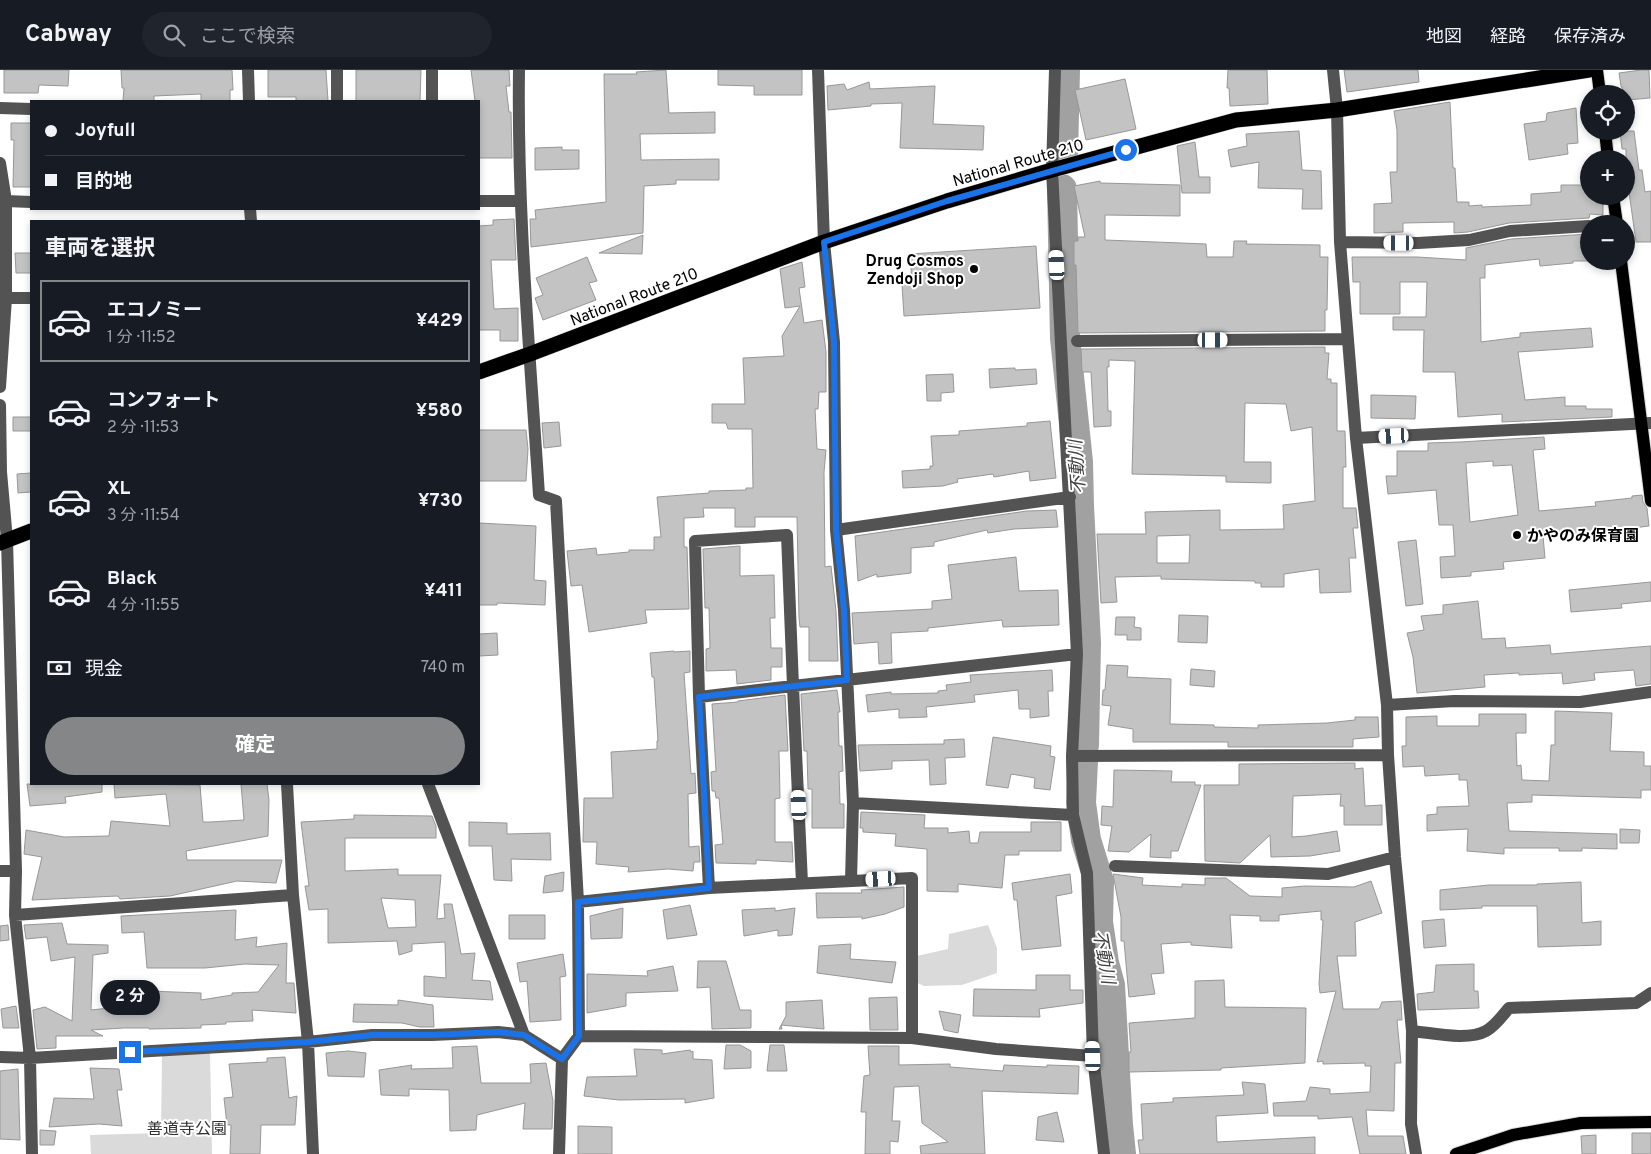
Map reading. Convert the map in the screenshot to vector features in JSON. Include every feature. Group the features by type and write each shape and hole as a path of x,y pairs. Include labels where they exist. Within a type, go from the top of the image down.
{"highway":[{"name":"National Route 210","path":"480,372 824,242 947,201 1052,170 1236,120 1337,110 1588,70"},
{"path":"3,542 30,531"}],"main road":[{"path":"1597,70 1599,85"},
{"path":"1622,270 1646,423 1651,501"},
{"path":"1456,1154 1513,1134 1581,1123 1651,1122"}],"street":[{"path":"248,70 249,100"},
{"path":"337,70 337,100"},
{"path":"432,70 432,100"},
{"path":"519,70 518,128 521,201 539,495 556,501 578,902 579,1036 562,1059 559,1154"},
{"path":"818,70 824,242 834,342 836,530 844,610 853,803 851,881"},
{"path":"1055,70 1052,170 1078,654 1072,756 1073,814 1087,873 1093,1056 1104,1154"},
{"path":"1334,70 1337,110 1340,242 1356,438 1387,704 1388,754 1395,857 1412,1031 1411,1124 1416,1154"},
{"path":"0,108 30,109"},
{"path":"0,163 6,298 0,387"},
{"path":"480,200 521,201"},
{"path":"3,203 30,202"},
{"path":"1340,242 1418,243 1468,240 1510,232 1580,227"},
{"path":"6,298 30,298"},
{"path":"1077,341 1348,339"},
{"path":"0,405 3,542 16,871 15,915 30,1058 32,1154"},
{"path":"1356,438 1646,423"},
{"path":"836,530 1070,497"},
{"path":"709,888 699,697 696,541 787,535 802,883"},
{"path":"699,697 1078,654"},
{"path":"1387,704 1454,701 1580,702 1651,692"},
{"path":"1072,756 1388,754"},
{"path":"287,785 293,895 308,1042 313,1154"},
{"path":"428,785 524,1035"},
{"path":"853,803 1073,814"},
{"path":"1115,866 1328,874 1395,857"},
{"path":"0,871 16,871"},
{"path":"578,902 709,888 912,878 912,1038"},
{"path":"15,915 293,895"},
{"path":"1412,1031 1472,1036 1494,1026 1509,1008 1636,1003 1651,993"},
{"path":"0,1057 30,1058 308,1042 372,1035 498,1032 524,1035 562,1059"},
{"path":"579,1036 912,1038 996,1049 1093,1056"}],"green space":[{"path":"988,925 997,948 997,973 962,985 924,986 911,980 912,957 948,949 949,934"},
{"name":"善道寺公園","path":"210,1051 212,1154 91,1154 90,1135 161,1133 162,1055"}],"building":[{"path":"4,70 69,70 68,86 39,85 38,93 4,93"},
{"path":"121,70 232,70 233,90 230,90 230,100 201,100 201,94 154,96 154,100 123,100 124,88 122,88"},
{"path":"268,70 326,70 328,100 296,100 296,97 268,97"},
{"path":"356,70 421,70 420,100 356,100"},
{"path":"471,70 509,70 510,86 506,86 509,112 511,112 512,158 480,158 480,100 475,100"},
{"path":"666,70 669,113 715,112 715,133 640,134 641,160 719,159 719,180 676,180 676,184 644,186 643,233 531,247 530,219 536,219 535,210 606,202 604,74 637,74 636,72"},
{"path":"718,70 802,70 802,95 754,95 754,86 718,85"},
{"path":"1228,70 1267,70 1268,104 1230,106 1229,88 1227,88"},
{"path":"1344,70 1418,70 1419,82 1347,92"},
{"path":"1649,70 1650,98 1635,99 1635,85 1621,85 1619,73"},
{"path":"1125,79 1136,129 1086,140 1075,90"},
{"path":"869,82 870,89 935,86 933,124 984,126 983,150 900,148 902,103 871,104 871,106 828,110 827,86 844,84 847,90"},
{"path":"1450,102 1453,168 1455,168 1457,202 1469,202 1469,206 1482,205 1482,207 1531,205 1531,194 1561,192 1561,185 1580,185 1580,205 1603,205 1603,215 1590,214 1580,215 1580,219 1509,223 1468,232 1454,233 1454,222 1403,223 1403,232 1374,233 1374,204 1392,203 1390,172 1397,172 1397,130 1394,111"},
{"path":"1576,108 1578,143 1567,144 1568,154 1529,160 1524,124 1546,121 1547,113"},
{"path":"11,123 30,123 30,187 13,187 14,140 11,140"},
{"path":"1299,131 1302,170 1321,171 1322,209 1302,209 1303,189 1258,188 1259,162 1231,167 1228,150 1247,146 1246,134"},
{"path":"1635,139 1639,170 1642,170 1645,192 1651,191 1651,242 1636,242 1635,215 1632,215 1631,205 1635,205 1635,150 1622,149 1621,140"},
{"path":"1195,142 1199,177 1210,177 1210,193 1182,193 1177,146"},
{"path":"562,147 562,150 579,150 579,169 535,170 535,148"},
{"path":"1100,181 1100,183 1180,185 1180,216 1105,215 1105,240 1206,244 1207,257 1233,257 1234,241 1247,241 1246,244 1320,245 1320,257 1328,257 1325,331 1078,333 1074,241 1078,241 1078,237 1085,237 1074,186"},
{"path":"514,219 516,260 491,260 494,309 518,308 518,341 500,341 500,330 480,330 480,226 493,225 493,220"},
{"path":"643,235 642,254 599,253"},
{"path":"1580,235 1580,261 1540,266 1539,259 1485,265 1485,278 1480,278 1481,342 1520,337 1520,333 1591,328 1593,347 1518,352 1525,400 1565,397 1565,406 1586,406 1586,409 1612,409 1612,417 1502,422 1502,414 1458,417 1455,372 1423,372 1424,330 1393,330 1393,317 1426,317 1427,282 1400,282 1400,314 1360,314 1360,282 1353,282 1352,257 1417,257 1466,260 1466,248 1511,239"},
{"name":"Drug Cosmos Zendoji Shop","path":"1036,246 1040,308 904,316 902,285 912,284 910,254"},
{"path":"15,253 30,253 30,273 16,273"},
{"path":"587,257 597,281 589,283 596,300 543,320 535,298 543,295 536,278"},
{"path":"802,262 805,287 799,288 804,323 822,320 826,352 826,392 819,392 818,409 815,409 817,449 826,450 824,472 825,567 831,566 836,611 838,661 809,661 809,627 800,627 799,618 797,517 755,517 755,527 735,527 735,508 703,508 704,517 684,518 684,547 687,547 689,609 645,610 647,623 589,632 582,585 571,586 567,551 596,548 597,555 629,552 629,550 654,550 654,537 661,537 657,497 753,488 752,429 728,429 726,423 712,423 712,404 745,404 743,358 784,356 782,336 800,306 785,308 780,269"},
{"path":"1325,347 1325,353 1329,353 1327,379 1331,379 1331,383 1337,383 1337,431 1345,431 1346,467 1343,467 1343,508 1356,508 1358,528 1353,528 1356,558 1349,558 1351,592 1320,593 1319,569 1284,574 1284,587 1261,587 1261,583 1255,583 1255,581 1161,579 1161,576 1115,577 1117,602 1101,603 1097,534 1146,534 1145,512 1220,510 1220,530 1284,529 1283,505 1315,501 1312,427 1291,431 1286,404 1245,403 1244,462 1271,462 1271,483 1226,482 1226,476 1132,474 1135,361 1109,360 1109,367 1107,367 1108,411 1111,411 1111,426 1094,427 1091,372 1082,372 1081,349","holes":["1190,535 1189,563 1157,563 1157,536"]},
{"path":"1015,368 1015,370 1036,369 1037,384 990,388 989,369"},
{"path":"953,374 954,392 941,393 941,401 927,401 926,375"},
{"path":"1371,395 1416,396 1415,419 1371,418"},
{"path":"13,417 30,417 30,431 13,431"},
{"path":"1050,421 1056,478 1030,481 1029,471 994,477 993,474 957,479 958,482 943,486 903,488 902,471 930,469 930,466 933,466 931,436 959,435 959,431 1027,426 1027,423"},
{"path":"559,422 561,446 544,448 542,423"},
{"path":"480,430 526,430 528,449 526,481 480,481"},
{"path":"1544,437 1545,449 1533,450 1539,511 1596,506 1595,502 1642,495 1643,502 1647,508 1649,526 1602,532 1543,536 1545,558 1503,562 1504,569 1471,572 1471,576 1441,578 1440,557 1455,556 1453,525 1439,525 1436,490 1388,494 1386,476 1397,476 1397,451 1428,451 1428,443","holes":["1493,461 1493,466 1512,465 1518,515 1470,522 1466,463"]},
{"path":"30,473 30,492 18,493 17,474"},
{"path":"1056,510 1058,527 1014,529 988,533 987,530 934,542 934,546 911,548 911,573 877,577 877,574 858,581 855,536 1027,511"},
{"path":"480,523 536,526 534,580 546,581 545,605 497,603 497,605 480,605"},
{"path":"1416,540 1423,604 1406,606 1398,542"},
{"path":"740,546 740,576 774,575 775,618 770,618 771,648 782,648 782,667 771,667 771,680 737,684 736,670 706,671 706,649 710,648 709,608 705,608 703,549"},
{"path":"1016,557 1019,591 1058,590 1059,625 1003,627 1002,620 928,628 928,631 891,633 892,663 879,664 878,642 854,644 852,613 932,609 932,601 952,599 948,565"},
{"path":"1651,582 1651,601 1621,604 1622,608 1571,612 1569,590"},
{"path":"1478,601 1482,639 1505,638 1506,648 1550,645 1551,654 1651,646 1651,684 1636,686 1634,670 1594,673 1595,680 1563,684 1562,673 1519,675 1519,673 1484,675 1485,687 1417,693 1413,657 1407,633 1424,630 1421,616 1443,614 1443,605"},
{"path":"1179,615 1208,616 1207,643 1178,642"},
{"path":"1116,617 1135,617 1134,627 1141,628 1141,640 1127,640 1127,635 1115,635"},
{"path":"497,633 498,655 480,656 480,634"},
{"path":"690,651 690,672 684,673 691,774 695,773 696,793 688,794 689,847 699,846 700,862 694,862 693,871 668,869 628,872 629,867 596,864 597,842 583,842 584,798 613,798 611,752 657,749 654,677 652,677 650,653"},
{"path":"1107,665 1128,666 1127,677 1171,679 1170,724 1258,728 1258,725 1327,723 1355,720 1355,717 1378,717 1379,737 1353,739 1353,747 1228,747 1228,742 1133,742 1133,729 1108,725 1111,706 1102,705"},
{"path":"1191,669 1215,671 1214,687 1190,685"},
{"path":"1052,670 1053,691 1048,691 1049,716 1030,718 1030,709 1019,709 1018,690 974,695 975,702 926,707 927,717 899,718 899,709 868,712 866,695 891,692 891,694 938,693 938,691 947,690 946,685 971,682 970,675"},
{"path":"837,690 840,712 838,712 839,746 842,746 843,771 839,772 840,804 844,804 844,828 812,828 812,789 808,789 807,751 804,751 801,694"},
{"path":"785,695 788,751 779,751 780,798 775,799 775,842 792,842 793,862 756,860 756,864 716,863 715,845 723,844 719,798 716,798 715,791 712,791 711,772 716,771 712,704"},
{"path":"1555,711 1612,713 1610,751 1644,752 1644,766 1651,766 1651,790 1641,790 1641,798 1532,795 1532,802 1507,803 1509,831 1617,834 1617,849 1582,848 1582,851 1559,851 1559,848 1504,848 1504,854 1467,851 1468,829 1427,831 1427,815 1437,814 1437,807 1469,806 1467,780 1459,780 1459,774 1425,776 1424,766 1403,767 1402,746 1406,746 1406,717 1437,716 1437,726 1479,726 1479,714 1526,714 1526,733 1516,733 1517,766 1521,765 1522,780 1549,781 1551,745 1555,745"},
{"path":"993,737 1051,746 1050,756 1055,757 1050,790 1034,788 1035,778 1011,774 1008,788 986,785"},
{"path":"964,739 965,757 945,758 946,784 930,785 929,760 892,761 892,769 860,771 858,745 944,744 944,740"},
{"path":"1355,763 1355,769 1363,768 1365,806 1382,805 1382,825 1344,825 1344,806 1340,806 1341,794 1293,796 1292,837 1337,831 1340,851 1310,856 1271,857 1270,835 1240,863 1205,861 1204,785 1239,785 1239,764"},
{"path":"1114,770 1172,771 1171,782 1195,782 1195,785 1201,785 1178,851 1171,851 1171,858 1150,857 1151,834 1129,852 1108,851 1112,826 1101,825 1102,806 1113,807"},
{"path":"27,784 102,785 102,792 65,797 66,803 30,806"},
{"path":"114,785 200,785 203,822 244,820 241,785 267,785 269,800 268,836 186,851 187,860 282,860 276,883 237,881 170,896 120,899 117,896 32,900 42,857 24,854 26,830 64,837 109,836 111,821 170,826 166,794 115,798"},
{"path":"861,812 925,815 924,828 948,828 948,833 969,831 970,843 978,843 980,832 1031,832 1031,822 1061,822 1061,851 1019,851 1019,855 1005,855 1002,888 958,884 958,892 927,891 927,849 895,846 896,834 863,832 863,828 860,828"},
{"path":"354,815 432,816 436,826 436,838 345,838 345,871 398,869 398,875 441,875 437,919 445,918 444,904 452,904 461,954 475,953 472,980 490,981 493,1000 424,996 424,976 446,978 445,942 412,944 412,951 399,955 397,941 328,943 328,909 309,910 305,886 309,886 301,822 354,819","holes":["381,898 415,900 416,927 388,928"]},
{"path":"469,822 507,823 507,834 550,833 551,860 511,859 512,881 494,880 492,846 469,846"},
{"path":"1620,829 1640,830 1639,843 1620,843"},
{"path":"564,872 563,891 543,893 545,876"},
{"path":"1070,874 1072,893 1056,896 1061,946 1022,950 1017,900 1014,900 1012,883"},
{"path":"1113,874 1143,878 1142,885 1182,887 1182,884 1205,885 1205,878 1226,878 1250,896 1282,897 1282,888 1305,886 1354,887 1371,881 1382,913 1355,922 1356,956 1337,956 1343,1009 1379,1009 1382,1002 1401,1001 1402,1020 1397,1020 1401,1063 1395,1063 1394,1111 1366,1110 1368,1136 1403,1136 1406,1154 1360,1154 1352,1117 1318,1119 1318,1116 1274,1116 1273,1103 1306,1101 1310,1087 1330,1089 1330,1094 1370,1092 1371,1066 1365,1066 1365,1063 1323,1064 1323,1061 1317,1062 1336,991 1320,993 1323,920 1321,920 1321,911 1279,915 1279,921 1260,921 1260,916 1230,915 1232,948 1191,945 1191,942 1161,944 1164,973 1151,974 1155,994 1129,997 1124,941 1121,941 1121,917"},
{"path":"1581,882 1582,923 1601,921 1601,945 1538,947 1537,906 1482,906 1482,908 1440,910 1440,890 1489,885 1537,885"},
{"path":"904,887 904,907 885,914 862,919 862,917 817,918 816,893 862,893 861,890"},
{"path":"690,905 697,935 667,939 663,910"},
{"path":"623,908 622,938 591,939 590,916"},
{"path":"775,908 775,911 795,908 792,935 778,936 778,930 744,936 742,910"},
{"path":"236,910 235,940 257,937 256,947 287,943 286,983 294,983 296,1013 252,1010 253,1021 201,1025 201,1028 91,1030 103,1036 56,1036 56,1048 37,1049 33,1010 45,1007 72,1021 75,957 51,961 47,937 26,939 24,925 62,923 67,944 108,945 108,953 93,955 91,1010 118,1007 118,1003 150,1006 148,991 201,993 201,1000 232,995 232,993 258,992 279,965 245,964 205,968 147,968 144,932 122,933 121,916"},
{"path":"509,915 545,915 545,939 509,939"},
{"path":"1444,919 1446,946 1424,948 1422,921"},
{"path":"8,925 9,940 0,941 0,926"},
{"path":"851,944 850,959 896,962 892,983 817,973 819,946"},
{"path":"563,954 566,976 560,977 561,1020 530,1022 527,981 520,982 517,963"},
{"path":"698,961 726,961 740,1010 751,1010 751,1028 712,1029 710,987 697,988"},
{"path":"1474,964 1474,991 1478,991 1479,1008 1418,1010 1417,994 1434,992 1436,965"},
{"path":"673,966 678,991 626,993 626,1006 587,1013 587,974 648,976 647,971"},
{"path":"1036,975 1070,975 1070,990 1083,990 1083,1003 1039,1009 1040,1017 973,1016 974,989 1036,990"},
{"path":"1224,980 1225,1007 1306,1008 1305,1063 1221,1068 1221,1070 1129,1072 1129,1052 1131,1052 1129,1023 1195,1018 1195,981"},
{"path":"897,997 898,1030 870,1030 869,998"},
{"path":"398,1000 433,1005 434,1027 420,1027 402,1023 353,1022 354,1004 398,1005"},
{"path":"822,1000 824,1029 781,1025 786,1016 786,1002"},
{"path":"16,1006 19,1028 3,1028 1,1009"},
{"path":"939,1011 961,1015 958,1033 944,1030"},
{"path":"726,1045 740,1045 751,1051 751,1068 724,1069"},
{"path":"770,1045 784,1045 787,1071 767,1071"},
{"path":"477,1046 481,1083 531,1083 530,1064 546,1063 553,1101 552,1129 523,1129 525,1103 477,1115 476,1130 450,1131 449,1090 409,1089 409,1096 381,1095 379,1070 412,1065 411,1069 453,1068 452,1047"},
{"path":"868,1046 899,1046 899,1065 950,1064 950,1067 1003,1071 1004,1065 1079,1066 1078,1094 982,1091 985,1154 921,1154 920,1146 948,1142 922,1123 919,1086 894,1087 892,1121 900,1121 898,1142 890,1141 890,1154 865,1154 866,1112 861,1112 864,1076 870,1075"},
{"path":"634,1049 662,1050 662,1054 690,1050 691,1052 693,1051 693,1059 712,1060 714,1098 685,1103 685,1099 619,1100 584,1096 587,1077 637,1076"},
{"path":"348,1051 366,1053 364,1077 328,1076 326,1053"},
{"path":"285,1057 289,1098 297,1096 295,1125 261,1125 260,1154 230,1154 231,1125 227,1125 224,1098 233,1097 229,1064 267,1062 267,1058"},
{"path":"90,1068 119,1069 122,1090 117,1090 122,1126 99,1124 49,1127 54,1098 94,1099"},
{"path":"18,1069 20,1140 0,1139 0,1071"},
{"path":"1242,1082 1265,1084 1268,1113 1216,1116 1217,1142 1315,1137 1315,1154 1140,1154 1138,1140 1143,1140 1141,1104 1173,1102 1173,1098 1244,1095"},
{"path":"1057,1112 1064,1142 1036,1140 1038,1117"},
{"path":"578,1126 612,1127 612,1154 578,1154"},
{"path":"40,1130 56,1131 54,1145 40,1145"},
{"path":"1632,1133 1651,1133 1651,1154 1632,1154"},
{"path":"1596,1135 1596,1154 1582,1154 1581,1136"}],"waterway":[{"name":"不動川","path":"1063,158 1065,70"},
{"name":"不動川","path":"1062,189 1065,338 1078,462 1086,643 1084,745"},
{"name":"不動川","path":"1083,761 1081,803 1086,840 1099,882 1098,922 1104,963 1110,985 1121,1154"}],"place":[{"name":"Drug Cosmos Zendoji Shop","path":"974,269"},
{"name":"かやのみ保育園","path":"1517,535"}],"route":[{"path":"130,1052 308,1042 372,1035 498,1032 524,1035 562,1059 579,1036 578,902 709,888 699,697 847,680 844,610 836,530 834,342 824,242 947,201 1126,150"}]}
